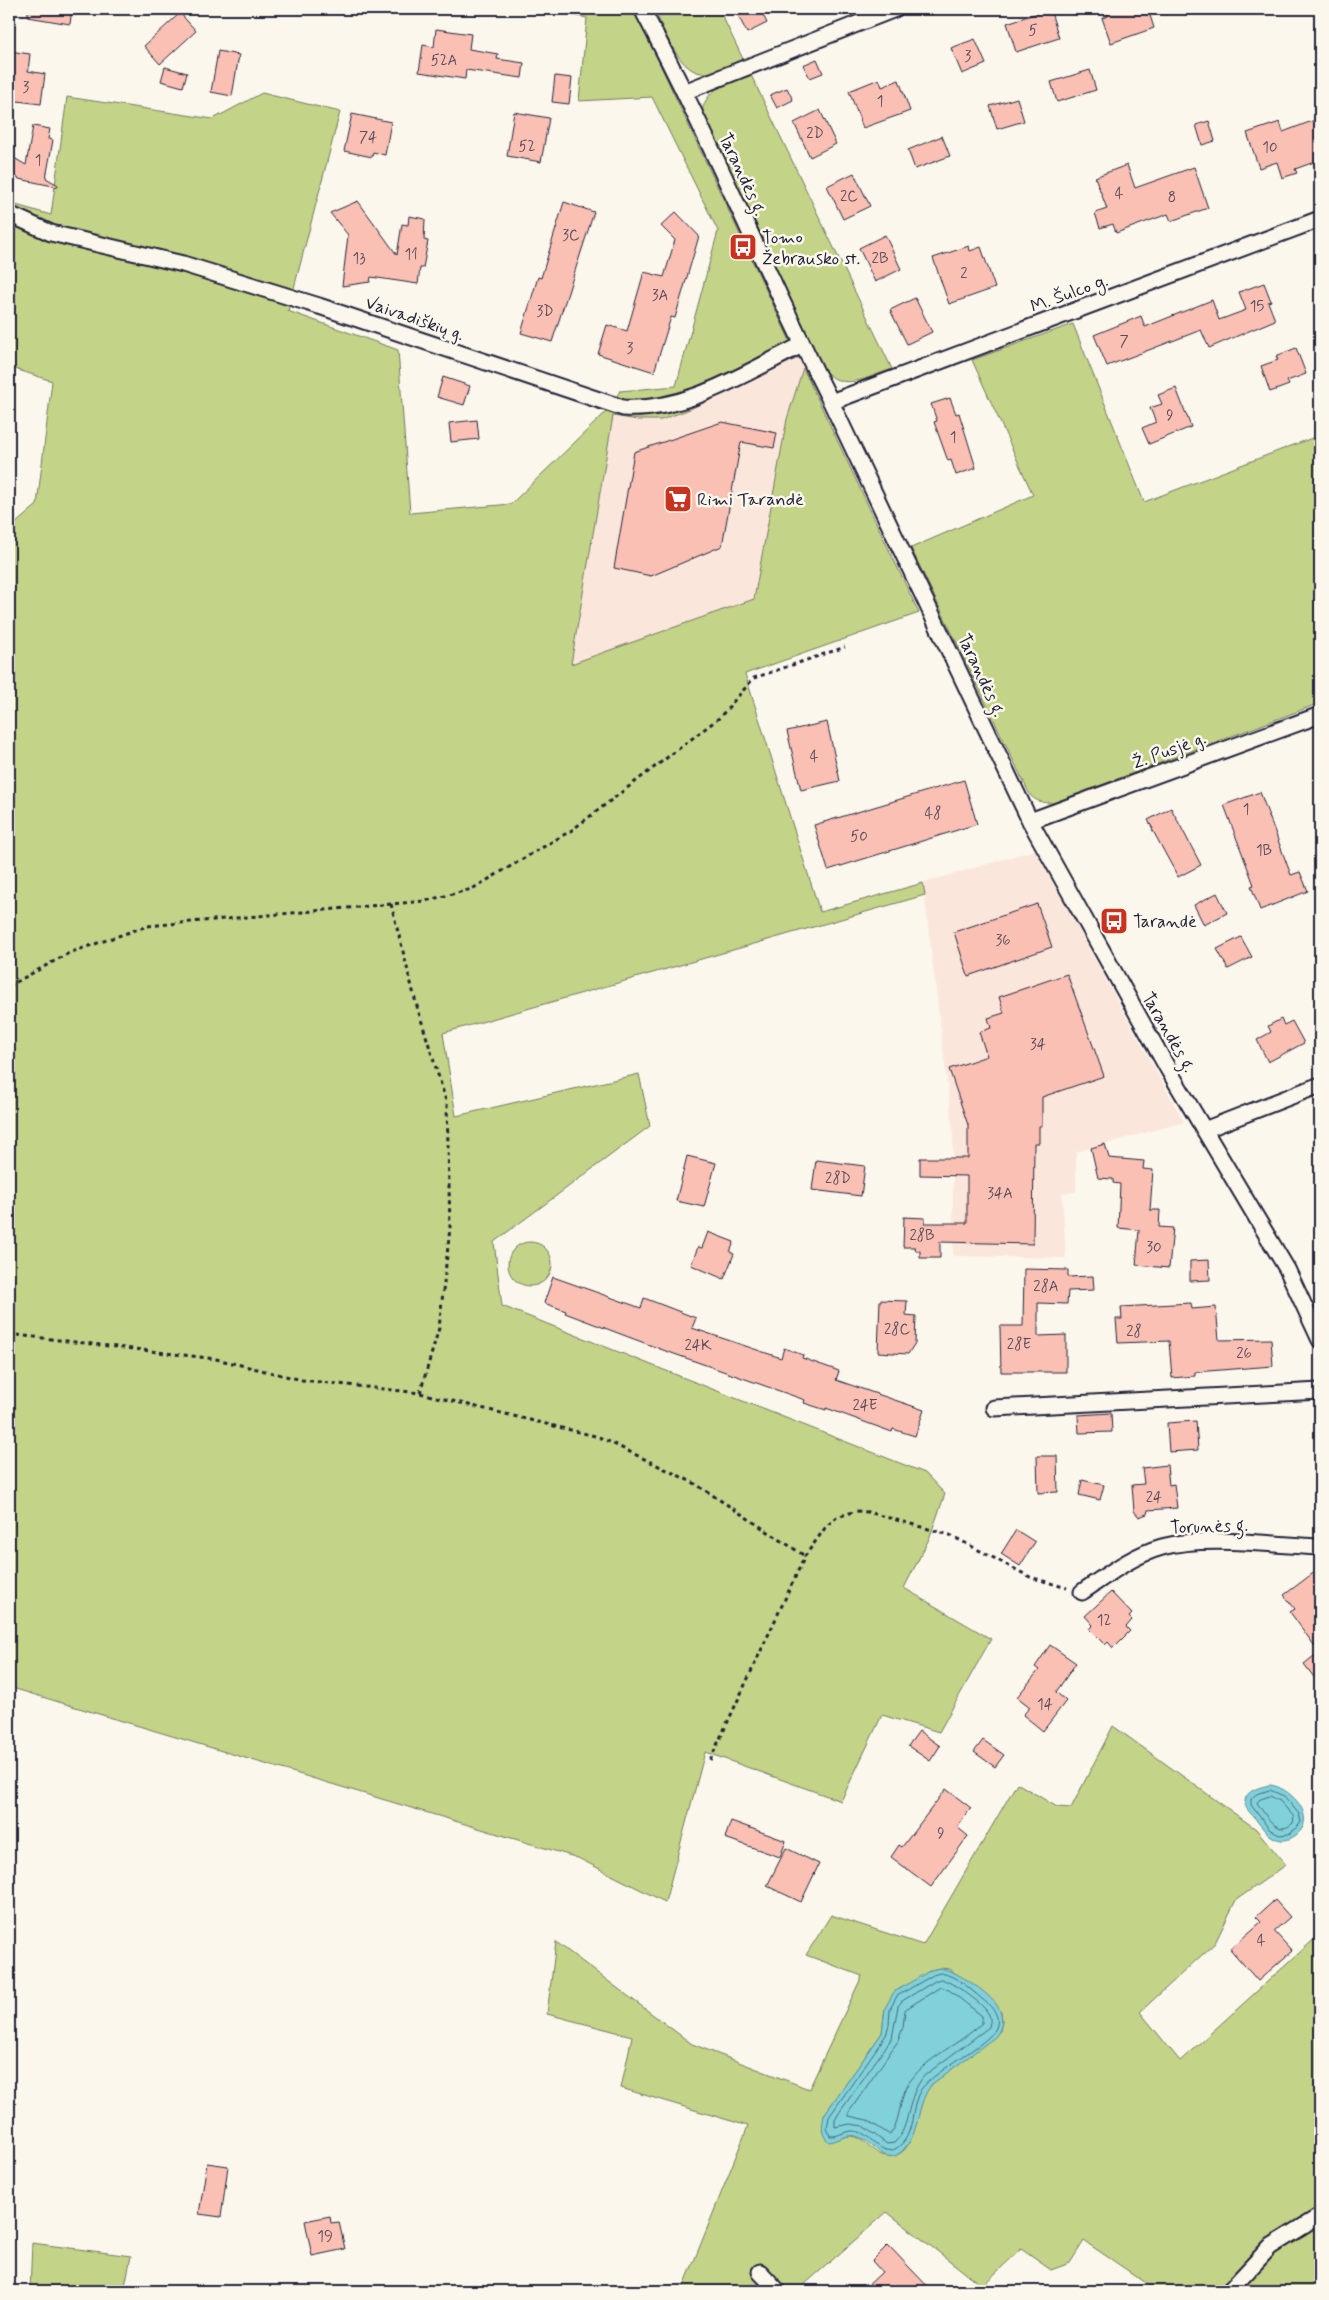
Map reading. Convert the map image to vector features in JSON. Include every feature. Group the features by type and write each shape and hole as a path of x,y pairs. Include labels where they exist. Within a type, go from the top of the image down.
{"street":[{"name":"Tarandės g.","path":"642,9 684,92 802,345 831,402 1030,821 1058,875 1204,1130 1287,1269 1320,1340"},
{"path":"684,92 895,9"},
{"name":"Vaivadiškių g.","path":"9,214 51,233 183,264 319,306 623,408 644,410 688,399 802,345"},
{"name":"M. Šulco g.","path":"831,402 1320,219"},
{"name":"Ž. Pusjė g.","path":"1030,821 1320,715"},
{"path":"1204,1130 1320,1085"},
{"path":"994,1408 1320,1391"},
{"name":"Torunės g.","path":"1082,1592 1115,1569 1163,1546 1223,1542 1320,1547"},
{"path":"1229,2291 1270,2247 1320,2216"},
{"path":"760,2272 778,2291"}],"path":[{"path":"9,986 69,953 147,926 425,901 472,888 572,830 719,718 754,678 845,646"},
{"path":"391,904 416,1003 447,1104 450,1228 439,1328 420,1392"},
{"path":"9,1334 216,1359 302,1380 420,1392 599,1438 694,1483 805,1556"},
{"path":"710,1760 805,1556 825,1528 836,1518 856,1511 868,1512 950,1535 1030,1577 1082,1592"}],"shaded area":[{"path":"798,358 803,368 787,419 754,599 571,665 613,416 638,420 661,420 690,409"},
{"path":"1035,850 1184,1122 1076,1152 1076,1192 1062,1193 1066,1258 953,1256 953,1131 923,883"}],"green space":[{"path":"540,9 634,9 798,358 690,409 661,420 638,420 613,416 571,664 754,599 787,419 803,368 919,613 745,674 820,912 923,883 925,895 443,1033 456,1116 639,1074 650,1126 494,1242 502,1306 925,1473 945,1494 929,1539 904,1588 991,1639 939,1732 882,1715 841,1801 705,1752 665,1902 578,1858 9,1687 9,529 37,505 52,381 9,367 9,199 16,205 51,215 67,97 213,119 262,93 340,112 288,311 398,350 410,513 511,504 606,412 620,391 676,386 718,231 652,97 579,101 587,18"},
{"path":"654,9 719,9 743,59 707,73 697,72 689,68 674,50"},
{"path":"751,75 892,369 864,379 847,382 831,376 823,369 702,112 705,103 714,91"},
{"path":"1073,324 1144,502 1320,435 1320,703 1049,803 1038,801 1030,795 911,548 1033,495 972,360"},
{"path":"534,1242 546,1248 551,1255 551,1273 546,1280 539,1285 526,1286 518,1283 511,1276 508,1260 511,1252 518,1245"},
{"path":"1113,1726 1256,1829 1286,1865 1236,1900 1215,1943 1140,2012 1180,2061 1320,1934 1320,2291 1158,2291 1084,2241 1070,2263 1051,2270 1021,2249 982,2286 887,2212 797,2291 682,2291 748,2126 621,2088 632,2036 547,2014 556,1942 692,2044 809,2089 862,1976 806,1955 831,1915 923,1945 1017,1783 1057,1807 1071,1808","holes":["940,1968 950,1969 1001,2012 1000,2031 932,2084 925,2092 910,2142 897,2155 887,2156 881,2154 857,2137 842,2137 824,2115 882,2033 885,2008 931,1970"]},
{"path":"32,2243 131,2256 124,2291 30,2291"}],"water":[{"path":"1269,1785 1285,1791 1293,1797 1303,1812 1302,1828 1289,1839 1277,1839 1267,1833 1245,1805 1248,1794 1258,1788"},
{"path":"940,1968 955,1973 991,1998 997,2005 1002,2018 997,2034 932,2084 923,2099 914,2133 905,2148 898,2154 886,2156 865,2140 855,2136 848,2136 829,2142 823,2133 824,2115 882,2033 885,2008 894,1992 931,1970"}],"building":[{"path":"28,9 72,9 70,24 28,17"},
{"path":"735,9 760,9 767,23 747,33"},
{"path":"1050,9 1059,38 1016,52 1007,23"},
{"path":"1106,9 1148,9 1154,28 1111,43 1102,18 1108,16"},
{"path":"180,13 196,31 160,64 144,46"},
{"path":"436,29 471,34 469,49 498,54 497,59 524,63 522,78 466,70 465,79 419,72 423,45 434,47"},
{"path":"975,39 986,64 962,74 951,48"},
{"path":"9,51 30,54 28,71 45,74 41,104 9,100"},
{"path":"218,51 239,55 232,96 211,92"},
{"path":"817,59 823,73 810,78 803,65"},
{"path":"165,67 187,73 183,87 161,81"},
{"path":"1090,70 1096,90 1057,102 1051,82"},
{"path":"555,76 572,78 569,104 552,102"},
{"path":"879,79 882,87 899,80 910,111 863,128 849,91"},
{"path":"787,88 793,100 777,108 770,95"},
{"path":"1017,98 1024,121 997,129 990,106"},
{"path":"820,110 836,144 810,157 794,123"},
{"path":"514,112 549,118 541,162 507,156"},
{"path":"352,114 391,122 385,155 373,152 372,157 344,151"},
{"path":"1320,118 1320,160 1295,169 1297,173 1282,178 1277,162 1259,168 1247,133 1280,122 1283,132"},
{"path":"1209,121 1215,141 1202,145 1196,125"},
{"path":"33,126 50,129 48,139 53,140 46,178 58,185 58,187 19,179 9,173 9,155 26,165"},
{"path":"942,136 950,156 915,169 908,150"},
{"path":"1127,165 1135,188 1194,167 1208,208 1171,221 1168,214 1116,233 1113,224 1100,228 1095,213 1107,209 1095,177"},
{"path":"854,173 870,206 843,219 827,186"},
{"path":"358,201 397,255 402,224 408,225 409,216 425,219 424,240 428,241 423,268 420,268 418,284 371,277 370,282 342,286 348,235 330,213"},
{"path":"564,202 594,212 552,342 521,333 538,277 541,278"},
{"path":"676,212 699,236 675,318 671,317 654,372 598,354 607,325 627,331 644,272 664,277 675,240 661,226"},
{"path":"885,235 901,269 875,282 859,248"},
{"path":"969,246 970,251 981,247 995,288 949,304 933,258"},
{"path":"1264,283 1271,301 1268,302 1275,320 1209,348 1201,330 1107,366 1094,335 1141,316 1145,327 1212,300 1219,320 1246,310 1239,292"},
{"path":"915,298 932,332 907,344 890,310"},
{"path":"1296,348 1306,374 1287,381 1289,385 1270,392 1261,366 1278,360 1276,356"},
{"path":"443,377 470,386 464,405 437,397"},
{"path":"1176,388 1191,427 1149,444 1142,428 1156,422 1150,408 1162,404 1158,395"},
{"path":"950,398 956,414 959,413 976,468 956,475 951,460 948,461 934,422 937,421 931,404"},
{"path":"477,420 479,439 451,442 449,423"},
{"name":"Rimi Tarandė","path":"722,422 777,433 774,448 741,442 722,546 651,576 614,568 634,452"},
{"path":"827,722 840,781 801,790 787,731"},
{"path":"964,780 977,824 828,870 814,825"},
{"path":"1260,792 1291,875 1300,872 1308,891 1260,910 1251,886 1254,885 1224,805"},
{"path":"1171,808 1201,865 1178,877 1148,820"},
{"path":"1217,893 1227,913 1204,925 1194,905"},
{"path":"1037,904 1052,947 968,976 954,932"},
{"path":"1241,937 1252,957 1228,969 1217,949"},
{"path":"1067,974 1104,1076 1042,1097 1042,1126 1039,1126 1039,1143 1034,1143 1033,1244 940,1242 940,1258 920,1258 920,1251 916,1251 915,1247 903,1247 904,1217 925,1218 925,1223 967,1223 967,1176 920,1175 920,1158 968,1158 968,1125 949,1069 987,1056 979,1032 991,1028 988,1018 1004,1013 999,997"},
{"path":"1281,1019 1284,1025 1292,1021 1304,1043 1268,1062 1257,1040 1271,1032 1268,1026"},
{"path":"1105,1144 1109,1158 1144,1161 1143,1169 1153,1170 1150,1210 1160,1210 1159,1227 1173,1228 1169,1268 1136,1265 1139,1230 1118,1228 1120,1184 1113,1183 1113,1179 1098,1178 1091,1148"},
{"path":"687,1156 716,1163 704,1207 676,1201"},
{"path":"816,1160 865,1166 861,1196 812,1190"},
{"path":"708,1232 734,1242 730,1252 734,1254 724,1279 691,1265 698,1247 702,1248"},
{"path":"1209,1260 1210,1280 1190,1281 1190,1261"},
{"path":"1024,1269 1068,1270 1068,1277 1093,1276 1094,1290 1068,1291 1067,1304 1038,1303 1038,1336 1066,1335 1066,1372 1001,1372 1000,1326 1023,1326"},
{"path":"553,1277 641,1308 644,1298 696,1318 692,1328 781,1358 784,1348 803,1355 802,1358 839,1371 836,1380 924,1410 915,1436 893,1429 892,1432 826,1408 826,1410 804,1403 805,1400 565,1313 566,1311 544,1303"},
{"path":"880,1300 907,1301 906,1315 916,1316 915,1343 908,1354 878,1352"},
{"path":"1191,1303 1192,1309 1216,1307 1219,1340 1271,1339 1273,1366 1195,1372 1195,1376 1172,1378 1169,1341 1118,1343 1116,1319 1122,1319 1121,1307"},
{"path":"1111,1413 1112,1432 1079,1433 1078,1415"},
{"path":"1196,1421 1198,1450 1169,1452 1167,1423"},
{"path":"1037,1456 1057,1456 1058,1492 1038,1493"},
{"path":"1167,1465 1169,1485 1174,1484 1177,1508 1148,1510 1147,1514 1139,1517 1134,1511 1132,1485 1144,1484 1142,1468"},
{"path":"1082,1480 1104,1485 1100,1500 1079,1495"},
{"path":"1016,1530 1035,1542 1020,1566 1001,1554"},
{"path":"1320,1568 1320,1685 1304,1664 1319,1652 1290,1612 1295,1609 1284,1595"},
{"path":"1111,1592 1132,1614 1129,1617 1132,1620 1126,1627 1130,1631 1113,1648 1108,1642 1105,1645 1089,1629 1093,1625 1085,1616"},
{"path":"1050,1645 1076,1663 1056,1692 1066,1701 1043,1731 1023,1715 1030,1707 1017,1697 1039,1670 1035,1667"},
{"path":"919,1731 940,1746 930,1761 908,1746"},
{"path":"983,1740 1004,1755 995,1767 974,1752"},
{"path":"946,1789 971,1808 957,1827 968,1836 931,1887 891,1857 899,1845 902,1847"},
{"path":"731,1821 786,1841 780,1857 725,1838"},
{"path":"786,1848 819,1864 801,1902 767,1886"},
{"path":"1275,1900 1290,1917 1274,1931 1292,1951 1258,1981 1230,1949 1261,1922 1256,1917"},
{"path":"207,2163 228,2166 221,2217 199,2214"},
{"path":"330,2216 331,2223 339,2222 345,2249 312,2256 305,2221"},
{"path":"888,2245 932,2291 862,2291 882,2272 872,2261"}],"place":[{"name":"Tomo Žebrausko st.","path":"743,247"},
{"name":"Rimi Tarandė","path":"678,499"},
{"name":"Tarandė","path":"1114,921"}]}
